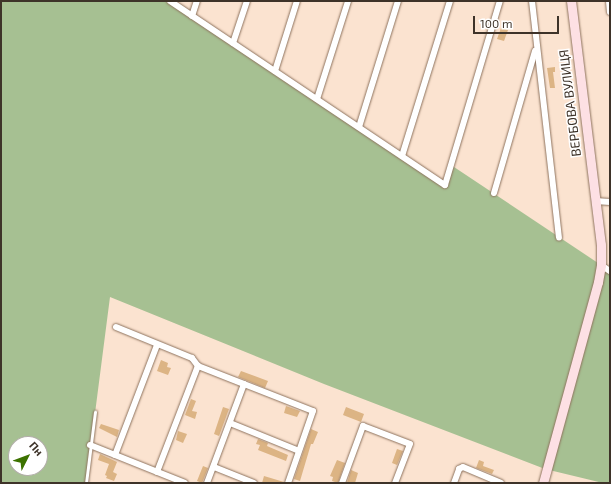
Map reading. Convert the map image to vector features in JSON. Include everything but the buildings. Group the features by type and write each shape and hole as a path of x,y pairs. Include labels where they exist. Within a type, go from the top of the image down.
{"street":[{"path":"170,1 445,185 500,1"},
{"path":"192,16 197,1"},
{"path":"233,43 247,1"},
{"path":"275,71 297,1"},
{"path":"317,99 348,1"},
{"path":"359,127 398,1"},
{"path":"402,156 450,1"},
{"path":"532,1 536,47 559,237"},
{"name":"ВЕРБОВА ВУЛИЦЯ","path":"543,483 598,282 601,265 601,245 571,1"},
{"path":"609,1 610,12"},
{"path":"494,193 536,47"},
{"path":"595,202 610,202"},
{"path":"601,265 610,271"},
{"path":"116,327 192,358 198,366 314,411 288,483"},
{"path":"115,455 157,344"},
{"path":"157,472 198,366"},
{"path":"207,483 244,384"},
{"path":"230,423 299,451"},
{"path":"342,483 363,426 410,444 395,483"},
{"path":"90,445 157,472 175,481 185,483"},
{"path":"214,467 254,483"},
{"path":"454,483 459,469 463,467 501,483"}],"lane":[{"path":"86,483 95,412"}],"green space":[{"path":"1,1 170,1 445,185 451,165 610,271 610,483 603,483 545,469 324,384 110,297 86,483 1,483"}]}
